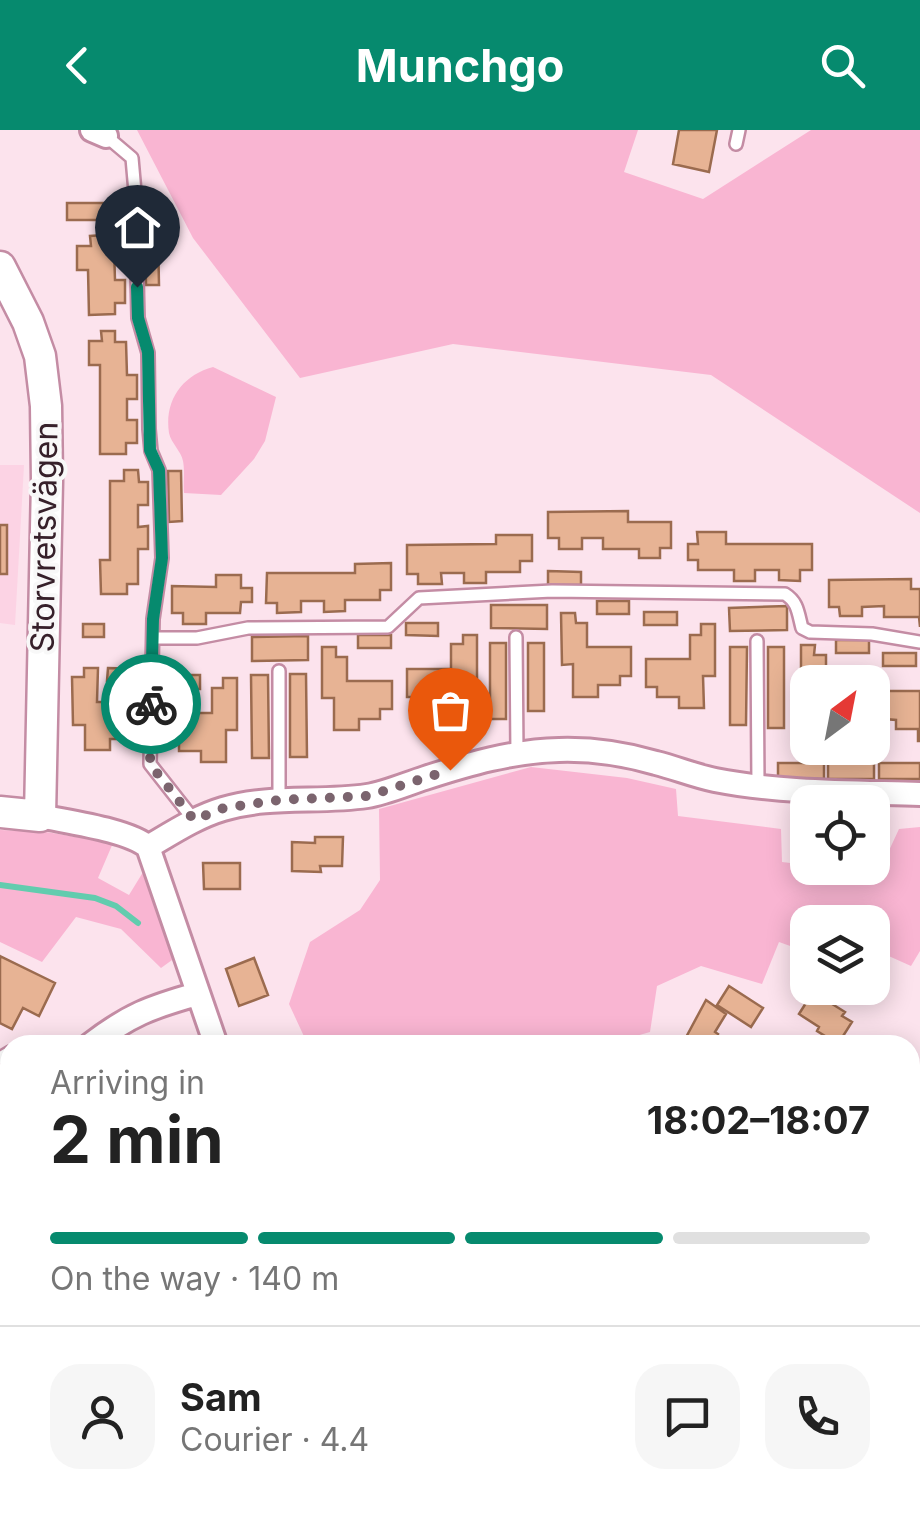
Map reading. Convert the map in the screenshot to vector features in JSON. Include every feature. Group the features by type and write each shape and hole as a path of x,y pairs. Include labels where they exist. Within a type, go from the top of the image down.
{"street":[{"name":"Storvretsvägen","path":"0,267 40,356 46,406 40,816"},
{"path":"148,847 194,820 224,808 279,800 368,796 517,754 561,750 609,752 712,780 758,786 920,794"},
{"path":"0,812 40,816 126,836 148,847 212,1035"},
{"path":"103,1035 148,1008 197,994"}],"lane":[{"path":"736,144 738,130"},
{"path":"99,133 132,158 138,318 148,352 150,450 159,470 162,558 153,619 150,764 194,820"},
{"path":"153,638 197,638 248,628 388,627 419,598 552,591 785,594 797,606 802,628 810,632 872,634 920,642"},
{"path":"516,637 517,754"},
{"path":"757,641 758,786"},
{"path":"279,671 279,800"}],"shaded area":[{"path":"137,130 638,130 624,172 703,199 811,130 920,130 920,513 711,375 453,344 300,378 193,238"},
{"path":"213,367 276,397 265,441 221,495 184,493 183,461 169,433 170,410 185,383"},
{"path":"0,465 24,465 15,625 0,623"},
{"path":"531,767 627,778 676,789 678,816 781,829 782,862 790,863 790,885 890,885 890,848 899,829 920,827 920,951 911,966 890,957 890,905 790,905 790,946 779,942 762,984 701,966 657,986 650,1032 640,1035 303,1035 289,1004 310,942 360,910 380,880 379,809"},
{"path":"0,830 46,832 113,843 98,878 129,895 148,864 179,955 161,968 121,929 76,917 42,962 0,942"}],"building":[{"path":"679,130 717,130 709,172 673,164"},
{"path":"67,203 120,203 120,220 67,220"},
{"path":"104,235 104,246 114,246 115,280 125,280 125,303 115,303 115,314 89,315 88,270 77,270 77,246 91,246 90,236"},
{"path":"145,235 158,235 159,285 146,285"},
{"path":"101,331 115,331 115,342 126,342 127,375 137,375 137,399 127,399 127,420 137,420 137,443 126,443 126,454 100,454 100,365 89,365 89,341 102,341"},
{"path":"124,470 138,470 139,482 148,482 148,505 138,505 138,527 148,526 148,549 138,549 138,584 127,584 127,594 101,594 100,560 110,560 110,481 124,481"},
{"path":"168,471 181,471 182,521 169,522"},
{"path":"628,511 628,522 671,522 671,548 660,548 660,558 639,558 639,549 603,549 603,538 582,538 582,549 559,549 559,538 548,538 548,512"},
{"path":"0,525 7,525 7,574 0,574"},
{"path":"697,532 726,532 726,544 812,544 812,570 800,570 800,581 779,580 779,570 755,570 755,581 734,581 734,570 698,570 698,560 688,560 688,544 698,544"},
{"path":"496,535 532,535 532,561 520,561 520,572 486,572 486,583 464,583 464,573 441,573 442,584 418,584 418,574 407,574 407,545 496,544"},
{"path":"391,563 391,590 380,590 380,600 345,600 345,611 324,612 324,601 301,601 301,612 277,613 277,603 266,603 267,573 355,573 355,564"},
{"path":"548,571 581,572 581,585 548,585"},
{"path":"216,575 241,575 241,588 252,588 252,602 241,602 240,613 206,613 206,624 183,624 183,613 172,613 172,586 216,587"},
{"path":"911,579 911,589 920,589 920,627 919,617 884,617 884,606 862,607 862,616 840,616 839,607 829,607 829,580"},
{"path":"597,601 629,601 629,614 597,614"},
{"path":"491,605 547,605 547,629 491,628"},
{"path":"787,606 787,630 730,631 729,608"},
{"path":"644,612 677,612 677,625 644,625"},
{"path":"561,613 575,613 576,623 587,623 587,647 631,647 631,676 620,676 620,685 598,685 598,697 573,697 573,664 562,665"},
{"path":"406,623 438,623 438,636 406,635"},
{"path":"83,624 104,624 104,637 83,637"},
{"path":"701,624 715,624 715,676 703,676 704,708 679,708 679,697 657,697 657,687 646,687 646,659 690,659 690,635 701,635"},
{"path":"358,635 391,635 391,648 358,648"},
{"path":"463,635 477,635 477,686 465,686 465,719 440,719 440,707 418,707 418,697 407,697 407,669 451,669 451,644 463,644"},
{"path":"308,636 308,660 252,661 252,637"},
{"path":"836,640 869,640 869,653 836,653"},
{"path":"490,643 506,643 506,719 490,719"},
{"path":"528,643 544,643 544,711 528,711"},
{"path":"801,645 815,645 814,655 826,655 826,665 801,665"},
{"path":"322,647 336,647 336,657 347,657 347,681 392,681 392,709 380,709 380,719 359,719 359,730 334,730 334,698 322,698"},
{"path":"730,647 747,647 746,725 730,725"},
{"path":"768,647 784,647 784,728 768,728"},
{"path":"883,653 916,653 916,666 883,665"},
{"path":"84,668 98,668 97,702 141,702 142,739 110,739 110,750 85,750 85,725 73,725 72,677 84,677"},
{"path":"108,668 141,669 141,682 107,681"},
{"path":"290,674 306,674 307,757 290,757"},
{"path":"167,675 200,675 200,689 167,689"},
{"path":"251,675 268,675 269,758 252,758"},
{"path":"223,678 237,678 237,730 226,730 226,762 201,762 201,751 179,751 179,741 168,741 168,713 212,713 212,688 223,688"},
{"path":"890,691 920,691 920,741 918,729 896,729 896,720 890,719"},
{"path":"778,763 824,765 824,779 778,779"},
{"path":"920,763 920,779 879,779 879,765"},
{"path":"828,765 874,765 874,779 828,779"},
{"path":"315,837 343,837 342,866 320,866 321,872 292,871 292,842 315,843"},
{"path":"203,863 240,863 240,889 204,889"},
{"path":"0,956 55,983 39,1016 23,1008 12,1029 0,1023"},
{"path":"254,958 268,995 239,1006 226,969"},
{"path":"729,986 763,1008 751,1027 717,1005"},
{"path":"706,1000 726,1014 715,1032 717,1035 687,1035"},
{"path":"805,1005 834,1005 852,1022 844,1035 823,1035 817,1031 819,1027 799,1014"}],"waterway":[{"path":"0,885 95,898 116,906 138,923"}],"way so far":[{"path":"151,704 150,764 194,820 224,808 279,800 368,796 450,770"}],"route":[{"path":"137,287 138,318 148,352 150,450 159,470 162,558 153,619 151,704"}]}
